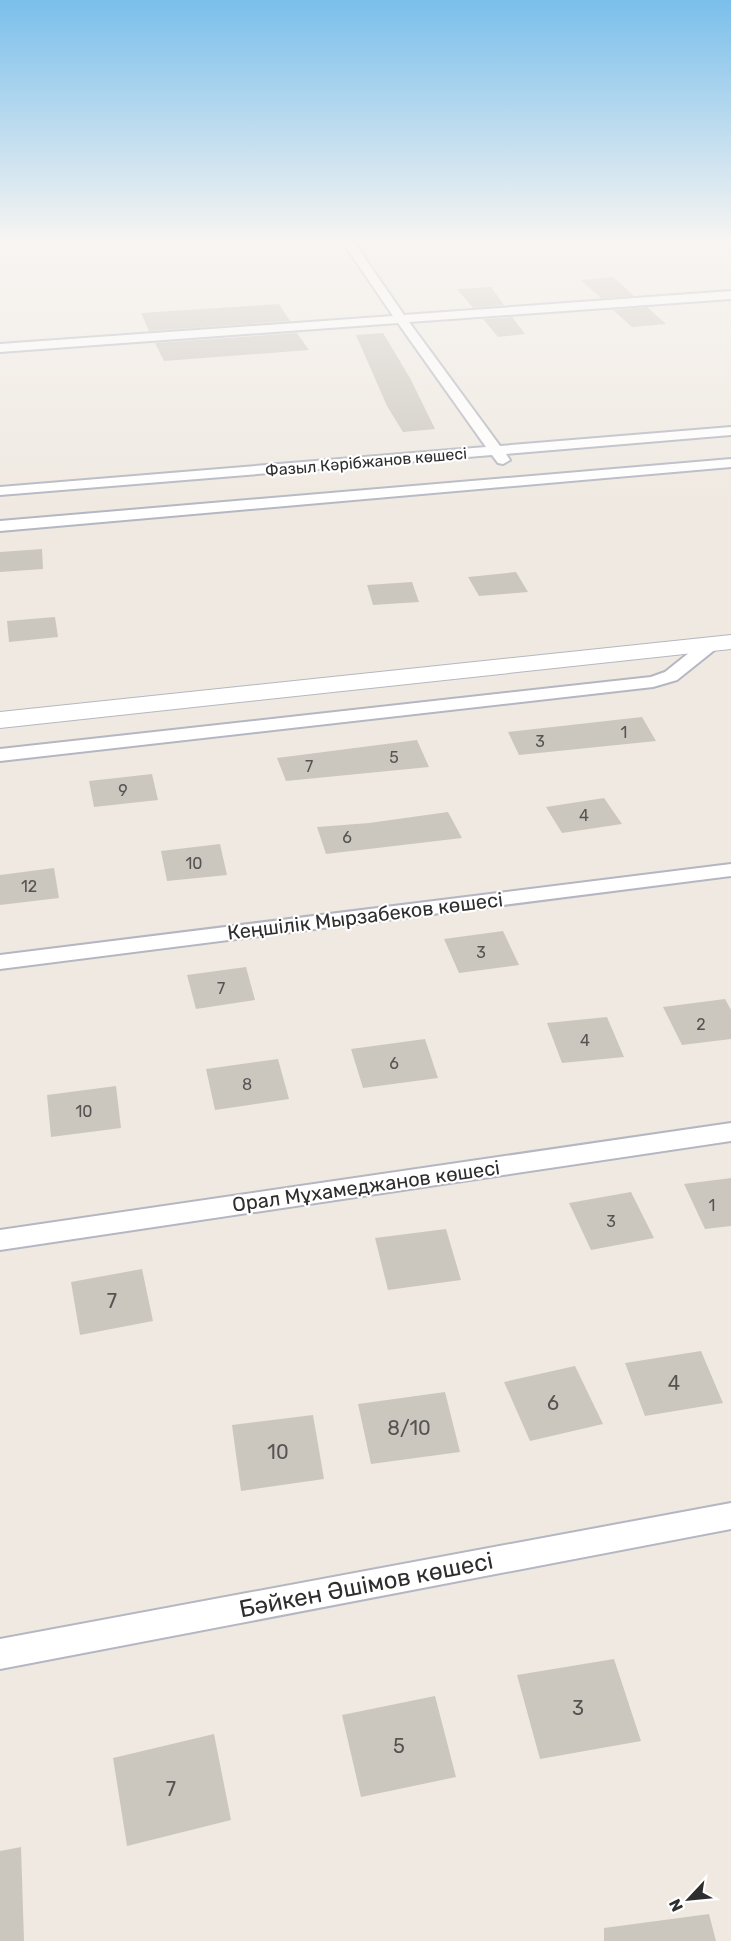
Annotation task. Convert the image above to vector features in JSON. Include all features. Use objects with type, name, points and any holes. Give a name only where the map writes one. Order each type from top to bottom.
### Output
[{"type":"street","points":[[0,348],[227,332]]},
{"type":"street","points":[[410,332],[518,481]]},
{"type":"street","name":"Фазыл Кәрібжанов көшесі","points":[[0,491],[731,431]]},
{"type":"street","points":[[0,526],[731,463]]},
{"type":"street","points":[[0,720],[721,643]]},
{"type":"street","points":[[0,755],[653,682],[670,676],[721,643]]},
{"type":"street","name":"Кеңшілік Мырзабеков көшесі","points":[[0,962],[731,870]]},
{"type":"street","name":"Орал Мұхамеджанов көшесі","points":[[0,1240],[731,1132]]},
{"type":"street","name":"Бәйкен Әшімов көшесі","points":[[0,1654],[731,1516]]},
{"type":"building","points":[[493,332],[523,332],[525,334],[498,337]]},
{"type":"building","points":[[297,333],[309,350],[164,361],[155,343]]},
{"type":"building","points":[[383,333],[410,378],[435,429],[403,432],[387,406],[356,335]]},
{"type":"building","points":[[42,549],[43,569],[0,572],[0,552]]},
{"type":"building","points":[[516,572],[528,592],[479,596],[468,577]]},
{"type":"building","points":[[412,582],[419,602],[373,605],[367,585]]},
{"type":"building","points":[[55,617],[58,637],[9,642],[7,621]]},
{"type":"building","points":[[642,717],[656,741],[519,755],[508,732]]},
{"type":"building","points":[[417,740],[429,767],[286,781],[277,758]]},
{"type":"building","points":[[152,774],[158,800],[94,807],[89,781]]},
{"type":"building","points":[[604,798],[622,824],[562,833],[546,807]]},
{"type":"building","points":[[448,812],[462,838],[326,854],[317,827],[369,823]]},
{"type":"building","points":[[220,844],[227,875],[167,881],[161,851]]},
{"type":"building","points":[[54,868],[59,898],[0,905],[0,875]]},
{"type":"building","points":[[503,931],[519,965],[459,973],[444,939]]},
{"type":"building","points":[[246,967],[255,1000],[196,1009],[187,975]]},
{"type":"building","points":[[725,999],[731,1010],[731,1039],[682,1045],[663,1007]]},
{"type":"building","points":[[607,1017],[624,1057],[562,1063],[547,1023]]},
{"type":"building","points":[[425,1039],[438,1078],[363,1088],[351,1049]]},
{"type":"building","points":[[278,1059],[289,1099],[215,1110],[206,1069]]},
{"type":"building","points":[[116,1086],[121,1128],[51,1137],[47,1095]]},
{"type":"building","points":[[731,1178],[731,1226],[705,1229],[684,1184]]},
{"type":"building","points":[[631,1192],[654,1238],[591,1250],[569,1203]]},
{"type":"building","points":[[446,1229],[461,1280],[388,1290],[375,1238]]},
{"type":"building","points":[[142,1269],[153,1321],[80,1335],[71,1282]]},
{"type":"building","points":[[701,1351],[723,1403],[645,1416],[625,1363]]},
{"type":"building","points":[[575,1366],[603,1424],[530,1441],[504,1382]]},
{"type":"building","points":[[445,1392],[460,1452],[371,1464],[358,1404]]},
{"type":"building","points":[[313,1415],[324,1479],[241,1491],[232,1425]]},
{"type":"building","points":[[614,1659],[641,1741],[540,1759],[517,1675]]},
{"type":"building","points":[[435,1696],[456,1777],[361,1797],[342,1715]]},
{"type":"building","points":[[214,1734],[231,1820],[127,1846],[113,1758]]},
{"type":"building","points":[[21,1847],[24,1941],[0,1941],[0,1851]]},
{"type":"building","points":[[709,1914],[716,1941],[604,1941],[604,1928]]}]
